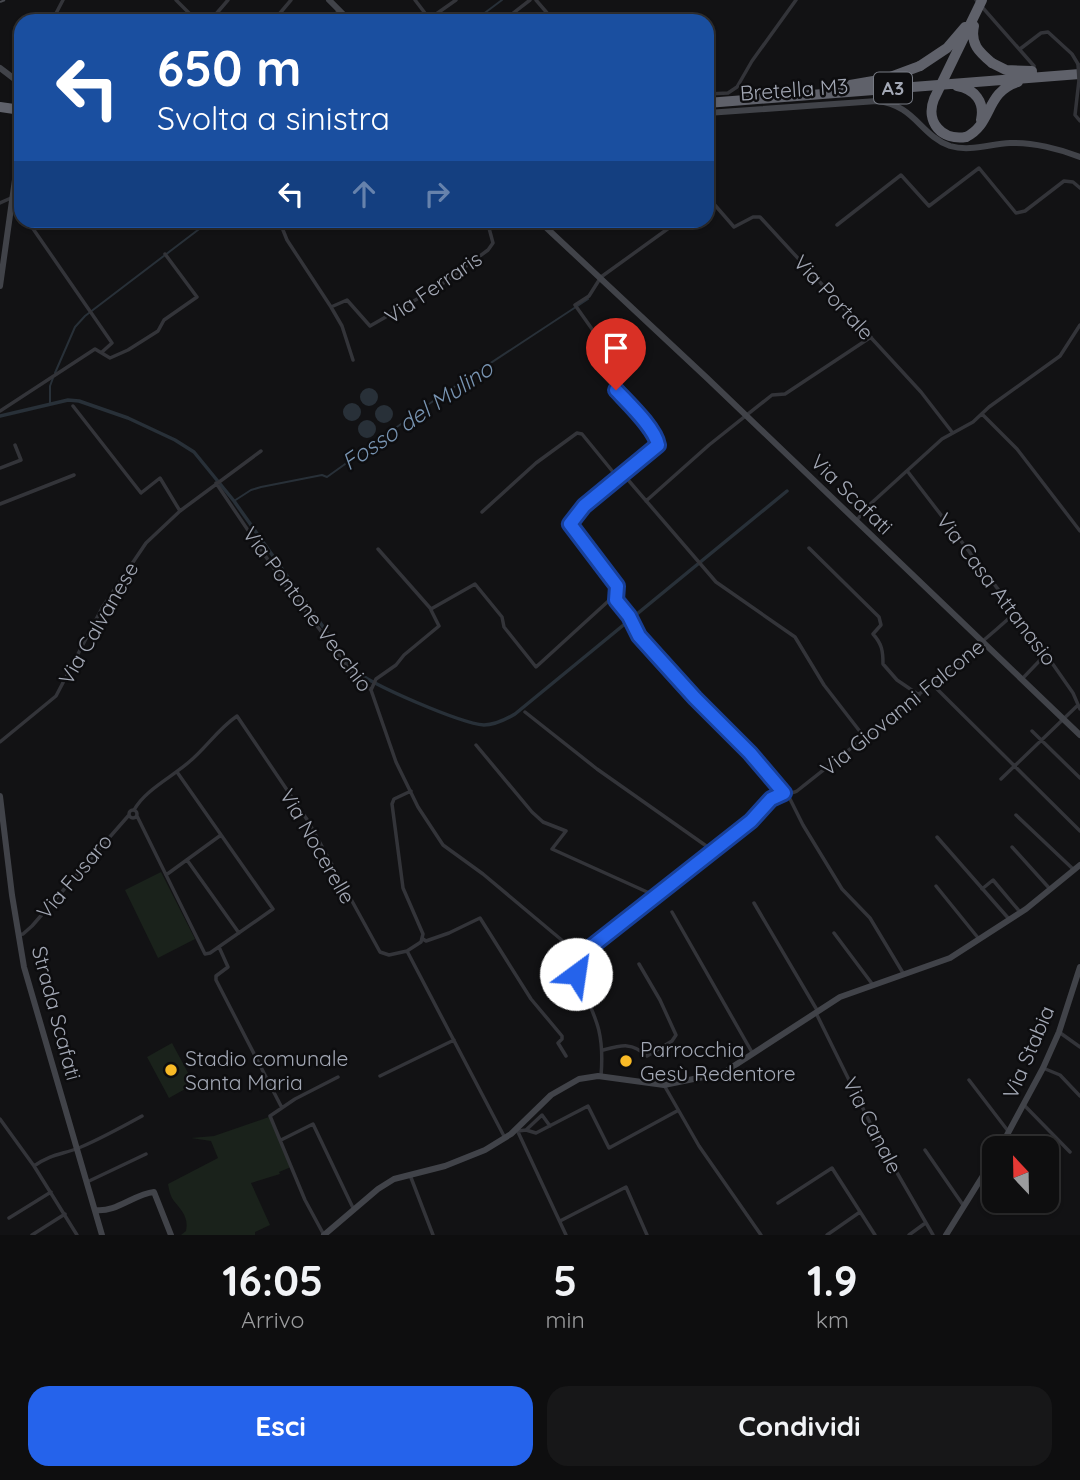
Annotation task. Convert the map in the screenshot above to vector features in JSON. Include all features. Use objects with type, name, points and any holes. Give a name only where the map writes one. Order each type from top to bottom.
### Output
[{"type":"highway","name":"A3","points":[[808,91],[873,82],[920,66],[952,43],[981,2]]},
{"type":"highway","name":"A3","points":[[981,2],[937,92],[931,110],[934,125],[941,132],[951,137],[966,136],[979,127],[995,97],[1006,87],[1021,81],[1076,72]]},
{"type":"highway","points":[[981,2],[973,39],[977,50],[992,63],[1012,71],[1076,72]]},
{"type":"highway","name":"A3","points":[[714,99],[908,87],[1076,72]]},
{"type":"highway","name":"A3","points":[[714,98],[1076,72]]},
{"type":"highway","name":"A3","points":[[908,87],[954,86],[970,90],[981,104],[979,127]]},
{"type":"street","points":[[176,0],[190,14]]},
{"type":"street","points":[[216,14],[228,0]]},
{"type":"street","points":[[279,14],[292,0]]},
{"type":"street","points":[[329,0],[343,14]]},
{"type":"street","points":[[438,14],[456,0]]},
{"type":"street","points":[[512,14],[530,0]]},
{"type":"street","points":[[536,0],[548,14]]},
{"type":"street","points":[[714,97],[737,87],[752,61],[796,0]]},
{"type":"street","points":[[981,2],[1034,66]]},
{"type":"street","points":[[337,14],[338,9]]},
{"type":"street","points":[[1020,49],[1041,33],[1048,32],[1072,54],[1076,72],[1075,115],[1080,121]]},
{"type":"street","name":"Bretella M3","points":[[714,113],[877,101],[903,108],[937,139],[955,147],[975,148],[1023,143],[1079,156]]},
{"type":"street","points":[[837,225],[901,175],[929,206],[979,168],[1016,213],[1025,211],[1064,181],[1073,182],[1080,188]]},
{"type":"street","points":[[0,286],[14,185]]},
{"type":"street","points":[[0,203],[12,198]]},
{"type":"street","name":"Via Portale","points":[[714,205],[734,227],[753,217],[760,217],[935,408],[952,432]]},
{"type":"street","points":[[32,228],[112,343],[102,352]]},
{"type":"street","points":[[282,228],[287,240],[342,326],[353,360]]},
{"type":"street","name":"Via Ferraris","points":[[331,307],[347,300],[368,325],[372,326],[438,287],[488,250],[493,243],[489,228]]},
{"type":"street","name":"Via Scafati","points":[[547,228],[1080,735]]},
{"type":"street","points":[[669,228],[601,278],[589,296],[576,307],[604,346],[605,352],[598,364],[599,370],[650,429],[658,443],[656,449],[584,506],[570,524],[617,586],[616,600],[629,616],[639,636],[786,793],[842,889],[870,918],[904,974]]},
{"type":"street","points":[[0,411],[95,349],[110,358],[128,350],[160,329],[164,320],[197,297],[166,255]]},
{"type":"street","points":[[856,522],[867,507],[942,439],[965,427],[1062,354],[1080,325]]},
{"type":"street","points":[[646,501],[774,393],[785,394],[870,337]]},
{"type":"street","points":[[72,406],[141,494],[160,478],[180,511]]},
{"type":"street","points":[[982,414],[1017,449],[1080,531]]},
{"type":"street","points":[[482,512],[537,463],[577,433],[582,434],[618,478]]},
{"type":"street","points":[[0,468],[22,460],[15,445]]},
{"type":"street","name":"Via Calvanese","points":[[0,742],[56,696],[86,637],[122,576],[146,543],[180,511],[261,451]]},
{"type":"street","name":"Via Casa Attanasio","points":[[908,472],[1016,612],[1079,704]]},
{"type":"street","points":[[623,474],[722,587],[795,637],[824,685],[865,738]]},
{"type":"street","points":[[0,504],[74,475]]},
{"type":"street","name":"Via Pontone Vecchio","points":[[218,482],[284,582],[333,648],[354,676],[372,689],[396,762],[443,845],[483,874],[570,947],[577,958]]},
{"type":"street","points":[[809,548],[879,617],[881,625],[873,634],[880,641],[883,664],[897,680],[919,695]]},
{"type":"street","points":[[372,689],[376,679],[396,665],[404,654],[439,626],[430,609],[379,549]]},
{"type":"street","points":[[430,609],[475,584],[502,617],[503,627],[536,667],[617,593]]},
{"type":"street","name":"Via Giovanni Falcone","points":[[577,958],[759,814],[771,799],[797,791],[933,685],[1016,612]]},
{"type":"street","points":[[1021,680],[1046,653]]},
{"type":"street","points":[[933,685],[1080,831]]},
{"type":"street","points":[[1001,779],[1079,704]]},
{"type":"street","points":[[526,712],[597,769],[712,850]]},
{"type":"street","name":"Via Fusaro","points":[[18,935],[32,926],[137,804],[196,756],[216,733],[235,717],[239,718]]},
{"type":"street","name":"Via Nocerelle","points":[[239,718],[306,818],[380,952],[389,955],[407,951]]},
{"type":"street","points":[[1032,732],[1080,778]]},
{"type":"street","points":[[476,745],[532,812],[543,822],[566,831],[552,849],[656,896]]},
{"type":"street","points":[[134,810],[205,953],[209,954],[273,909],[177,771]]},
{"type":"street","points":[[411,791],[394,799],[392,804],[403,888],[423,939]]},
{"type":"street","name":"Strada Scafati","points":[[0,796],[24,967],[103,1235]]},
{"type":"street","name":"Via Fusaro","points":[[129,814],[133,818],[136,816]]},
{"type":"street","points":[[338,1077],[270,1116],[305,1200],[327,1234],[378,1189],[394,1179],[470,1157],[517,1130],[559,1090],[584,1077],[601,1076],[664,1085],[716,1076],[840,997],[950,957],[1020,912],[1077,868],[1016,815]]},
{"type":"street","points":[[166,875],[221,835]]},
{"type":"street","points":[[937,837],[1009,919]]},
{"type":"street","points":[[1012,847],[1050,890]]},
{"type":"street","points":[[187,860],[239,933]]},
{"type":"street","points":[[982,889],[993,880],[1020,912]]},
{"type":"street","points":[[936,886],[979,939]]},
{"type":"street","name":"Via Canale","points":[[754,902],[817,1012],[881,1145],[924,1224],[933,1235]]},
{"type":"street","points":[[672,912],[753,1054]]},
{"type":"street","points":[[505,1138],[407,951],[423,939],[449,933],[480,918],[531,999],[562,1036],[558,1044],[566,1056]]},
{"type":"street","points":[[834,933],[873,985]]},
{"type":"street","points":[[219,947],[228,967],[216,976],[216,980],[282,1108]]},
{"type":"street","points":[[577,958],[574,966],[576,974],[598,1021],[603,1050],[601,1076]]},
{"type":"street","points":[[603,1050],[623,1046],[639,1048],[649,1056],[676,1035],[639,964]]},
{"type":"street","name":"Via Stabia","points":[[1007,1136],[1025,1105],[1059,1032],[1080,967]]},
{"type":"street","points":[[1059,1032],[1080,1047]]},
{"type":"street","points":[[380,1076],[454,1040]]},
{"type":"street","points":[[1043,1068],[1060,1075],[1080,1096]]},
{"type":"street","points":[[969,1080],[1009,1133]]},
{"type":"street","points":[[664,1085],[699,1146],[761,1235]]},
{"type":"street","points":[[517,1130],[536,1133],[588,1105],[609,1148],[677,1111]]},
{"type":"street","points":[[1025,1105],[1070,1152]]},
{"type":"street","points":[[526,1130],[542,1115],[550,1126]]},
{"type":"street","points":[[34,1166],[51,1155],[77,1149],[119,1130],[142,1116]]},
{"type":"street","points":[[0,1119],[34,1166],[77,1235]]},
{"type":"street","points":[[281,1141],[313,1124],[354,1210]]},
{"type":"street","points":[[517,1130],[566,1235]]},
{"type":"street","points":[[925,1150],[963,1205]]},
{"type":"street","points":[[87,1182],[146,1154]]},
{"type":"street","points":[[778,1203],[832,1168],[874,1235]]},
{"type":"street","points":[[409,1173],[433,1235]]},
{"type":"street","points":[[946,1235],[982,1176]]},
{"type":"street","points":[[560,1221],[626,1187],[647,1235]]},
{"type":"street","points":[[9,1218],[51,1192]]},
{"type":"street","points":[[95,1210],[108,1209],[154,1192],[170,1235]]},
{"type":"street","points":[[827,1235],[860,1212]]},
{"type":"street","points":[[32,1235],[65,1214]]},
{"type":"street","points":[[908,1235],[924,1224]]},
{"type":"shaded area","points":[[369,388],[375,391],[378,397],[375,403],[369,406],[363,403],[360,397],[363,391]]},
{"type":"shaded area","points":[[352,403],[358,406],[361,412],[358,418],[352,421],[346,418],[343,412],[346,406]]},
{"type":"shaded area","points":[[384,405],[390,408],[393,414],[390,420],[384,423],[378,420],[375,414],[378,408]]},
{"type":"shaded area","points":[[367,420],[373,423],[376,429],[373,435],[367,438],[361,435],[358,429],[361,423]]},
{"type":"shaded area","points":[[161,872],[195,939],[158,958],[125,890]]},
{"type":"shaded area","name":"Stadio comunale Santa Maria","points":[[172,1043],[194,1084],[169,1098],[147,1057]]},
{"type":"shaded area","points":[[269,1117],[291,1167],[279,1172],[280,1174],[251,1183],[270,1225],[255,1232],[255,1235],[181,1235],[186,1231],[184,1214],[172,1197],[168,1184],[218,1158],[211,1141],[191,1138],[214,1136]]},
{"type":"waterway","points":[[483,14],[502,0]]},
{"type":"waterway","points":[[55,373],[75,327],[85,316],[200,228]]},
{"type":"waterway","name":"Fosso del Mulino","points":[[234,501],[261,487],[322,475],[327,477],[436,399],[588,299]]},
{"type":"waterway","points":[[50,404],[53,378]]},
{"type":"waterway","points":[[0,416],[68,400],[79,401],[128,418],[194,452],[234,501],[353,669],[416,702],[456,718],[484,725],[500,722],[515,714],[787,491]]},
{"type":"railway","points":[[0,2],[5,0]]},
{"type":"place","name":"Parrocchia Gesù Redentore","points":[[626,1061]]},
{"type":"place","name":"Stadio comunale Santa Maria","points":[[171,1070]]},
{"type":"route","points":[[576,974],[574,966],[577,958],[751,821],[775,795],[784,793],[750,753],[639,636],[629,616],[616,600],[617,586],[570,524],[584,506],[658,445],[650,429],[616,390]]}]
